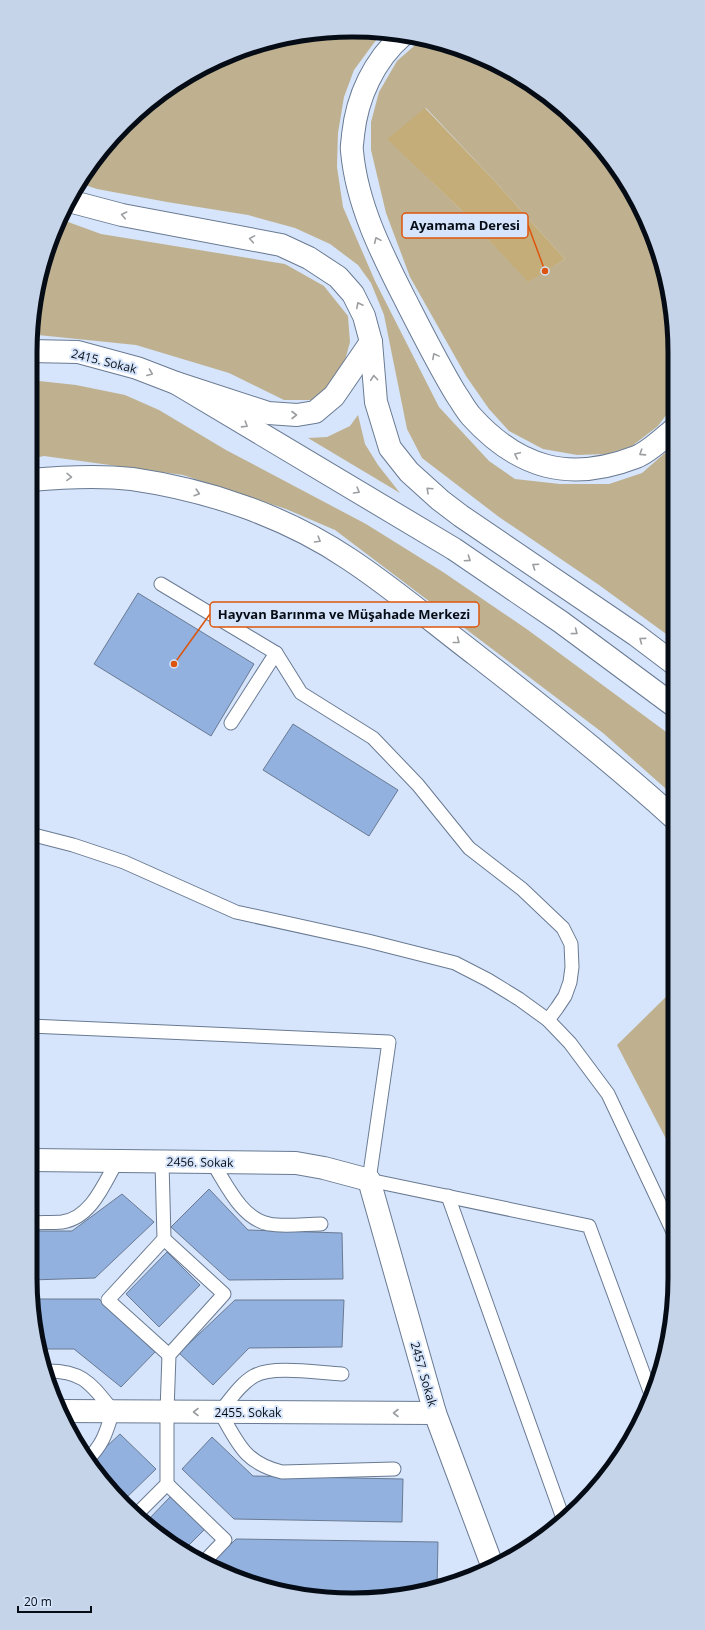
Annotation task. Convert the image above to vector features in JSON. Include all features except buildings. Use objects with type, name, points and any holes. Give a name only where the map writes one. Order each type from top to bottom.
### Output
[{"type":"main road","points":[[398,41],[377,64],[362,92],[355,121],[352,150],[359,189],[368,219],[388,266],[448,381],[470,415],[492,437],[512,452],[543,466],[572,470],[601,467],[637,457],[668,434]]},
{"type":"main road","points":[[75,203],[130,216],[281,244],[309,258],[338,277],[353,294],[364,316],[371,342],[376,402],[390,448],[409,472],[440,500],[461,516],[636,635],[668,659]]},
{"type":"main road","points":[[176,383],[268,413],[297,415],[315,412],[334,396],[371,342]]},
{"type":"main road","name":"2415. Sokak","points":[[37,351],[78,352],[137,368],[176,383]]},
{"type":"main road","points":[[176,383],[454,549],[561,622],[668,701]]},
{"type":"main road","points":[[37,479],[64,477],[130,479],[185,489],[239,505],[311,536],[349,559],[440,627],[570,728],[668,813]]},
{"type":"main road","name":"2456. Sokak","points":[[37,1160],[296,1163],[324,1168],[369,1180]]},
{"type":"main road","name":"2457. Sokak","points":[[369,1180],[435,1413],[490,1561]]},
{"type":"main road","name":"2455. Sokak","points":[[67,1411],[435,1413]]},
{"type":"lane","points":[[161,584],[276,653],[301,693],[373,738],[418,785],[469,848],[522,889],[563,928],[571,944],[572,967],[570,982],[565,996],[548,1020]]},
{"type":"lane","points":[[231,724],[276,653]]},
{"type":"lane","points":[[37,836],[73,845],[124,862],[236,912],[368,941],[456,963],[495,984],[548,1020],[570,1043],[608,1094],[668,1221]]},
{"type":"lane","points":[[37,1026],[389,1042],[369,1180],[589,1226],[648,1387]]},
{"type":"lane","points":[[37,1222],[62,1222],[78,1215],[97,1197],[117,1161]]},
{"type":"lane","points":[[162,1162],[164,1239],[108,1300],[169,1355]]},
{"type":"lane","points":[[212,1162],[245,1211],[256,1219],[270,1225],[321,1224]]},
{"type":"lane","points":[[448,1196],[562,1514]]},
{"type":"lane","points":[[164,1239],[224,1294],[169,1355],[166,1411],[167,1484],[225,1540],[208,1558]]},
{"type":"lane","points":[[342,1374],[277,1370],[260,1373],[246,1382],[220,1412],[242,1449],[258,1464],[269,1469],[282,1472],[394,1468]]},
{"type":"lane","points":[[52,1371],[68,1372],[78,1376],[94,1388],[113,1411],[104,1440],[92,1455]]},
{"type":"lane","points":[[140,1511],[167,1484]]},
{"type":"shaded area","points":[[332,38],[377,38],[354,70],[344,97],[338,133],[337,167],[343,207],[375,281],[439,407],[489,461],[515,479],[560,484],[609,484],[642,473],[668,450],[668,635],[599,585],[499,517],[422,458],[407,429],[384,315],[371,283],[358,265],[330,244],[295,228],[248,215],[97,189],[85,185],[115,144],[144,115],[160,102],[195,79],[232,61],[291,43]]},
{"type":"shaded area","points":[[417,44],[473,61],[510,79],[545,102],[561,115],[590,144],[615,177],[635,213],[651,251],[662,291],[668,352],[668,412],[658,426],[632,446],[607,454],[577,455],[543,449],[509,431],[489,409],[466,376],[410,277],[386,213],[371,150],[371,122],[379,92],[397,61]],"holes":[[[426,108],[565,259],[528,281],[460,209],[388,139]]]},
{"type":"shaded area","points":[[425,108],[490,176],[565,259],[528,282],[460,209],[387,139]]},
{"type":"shaded area","points":[[66,221],[101,234],[285,264],[324,286],[348,316],[350,342],[341,375],[314,400],[284,400],[229,373],[136,345],[38,335],[43,291],[54,251]]},
{"type":"shaded area","points":[[37,381],[76,385],[125,395],[159,410],[226,450],[366,524],[443,572],[528,630],[668,733],[668,791],[603,733],[335,530],[286,509],[183,475],[44,456],[37,458]]},
{"type":"shaded area","points":[[358,415],[365,444],[378,465],[400,493],[308,438],[327,437],[350,426]]},
{"type":"shaded area","points":[[668,995],[668,1143],[617,1045]]},
{"type":"place","name":"Ayamama Deresi","points":[[545,271]]},
{"type":"place","name":"Hayvan Barınma ve Müşahade Merkezi","points":[[174,664]]}]
